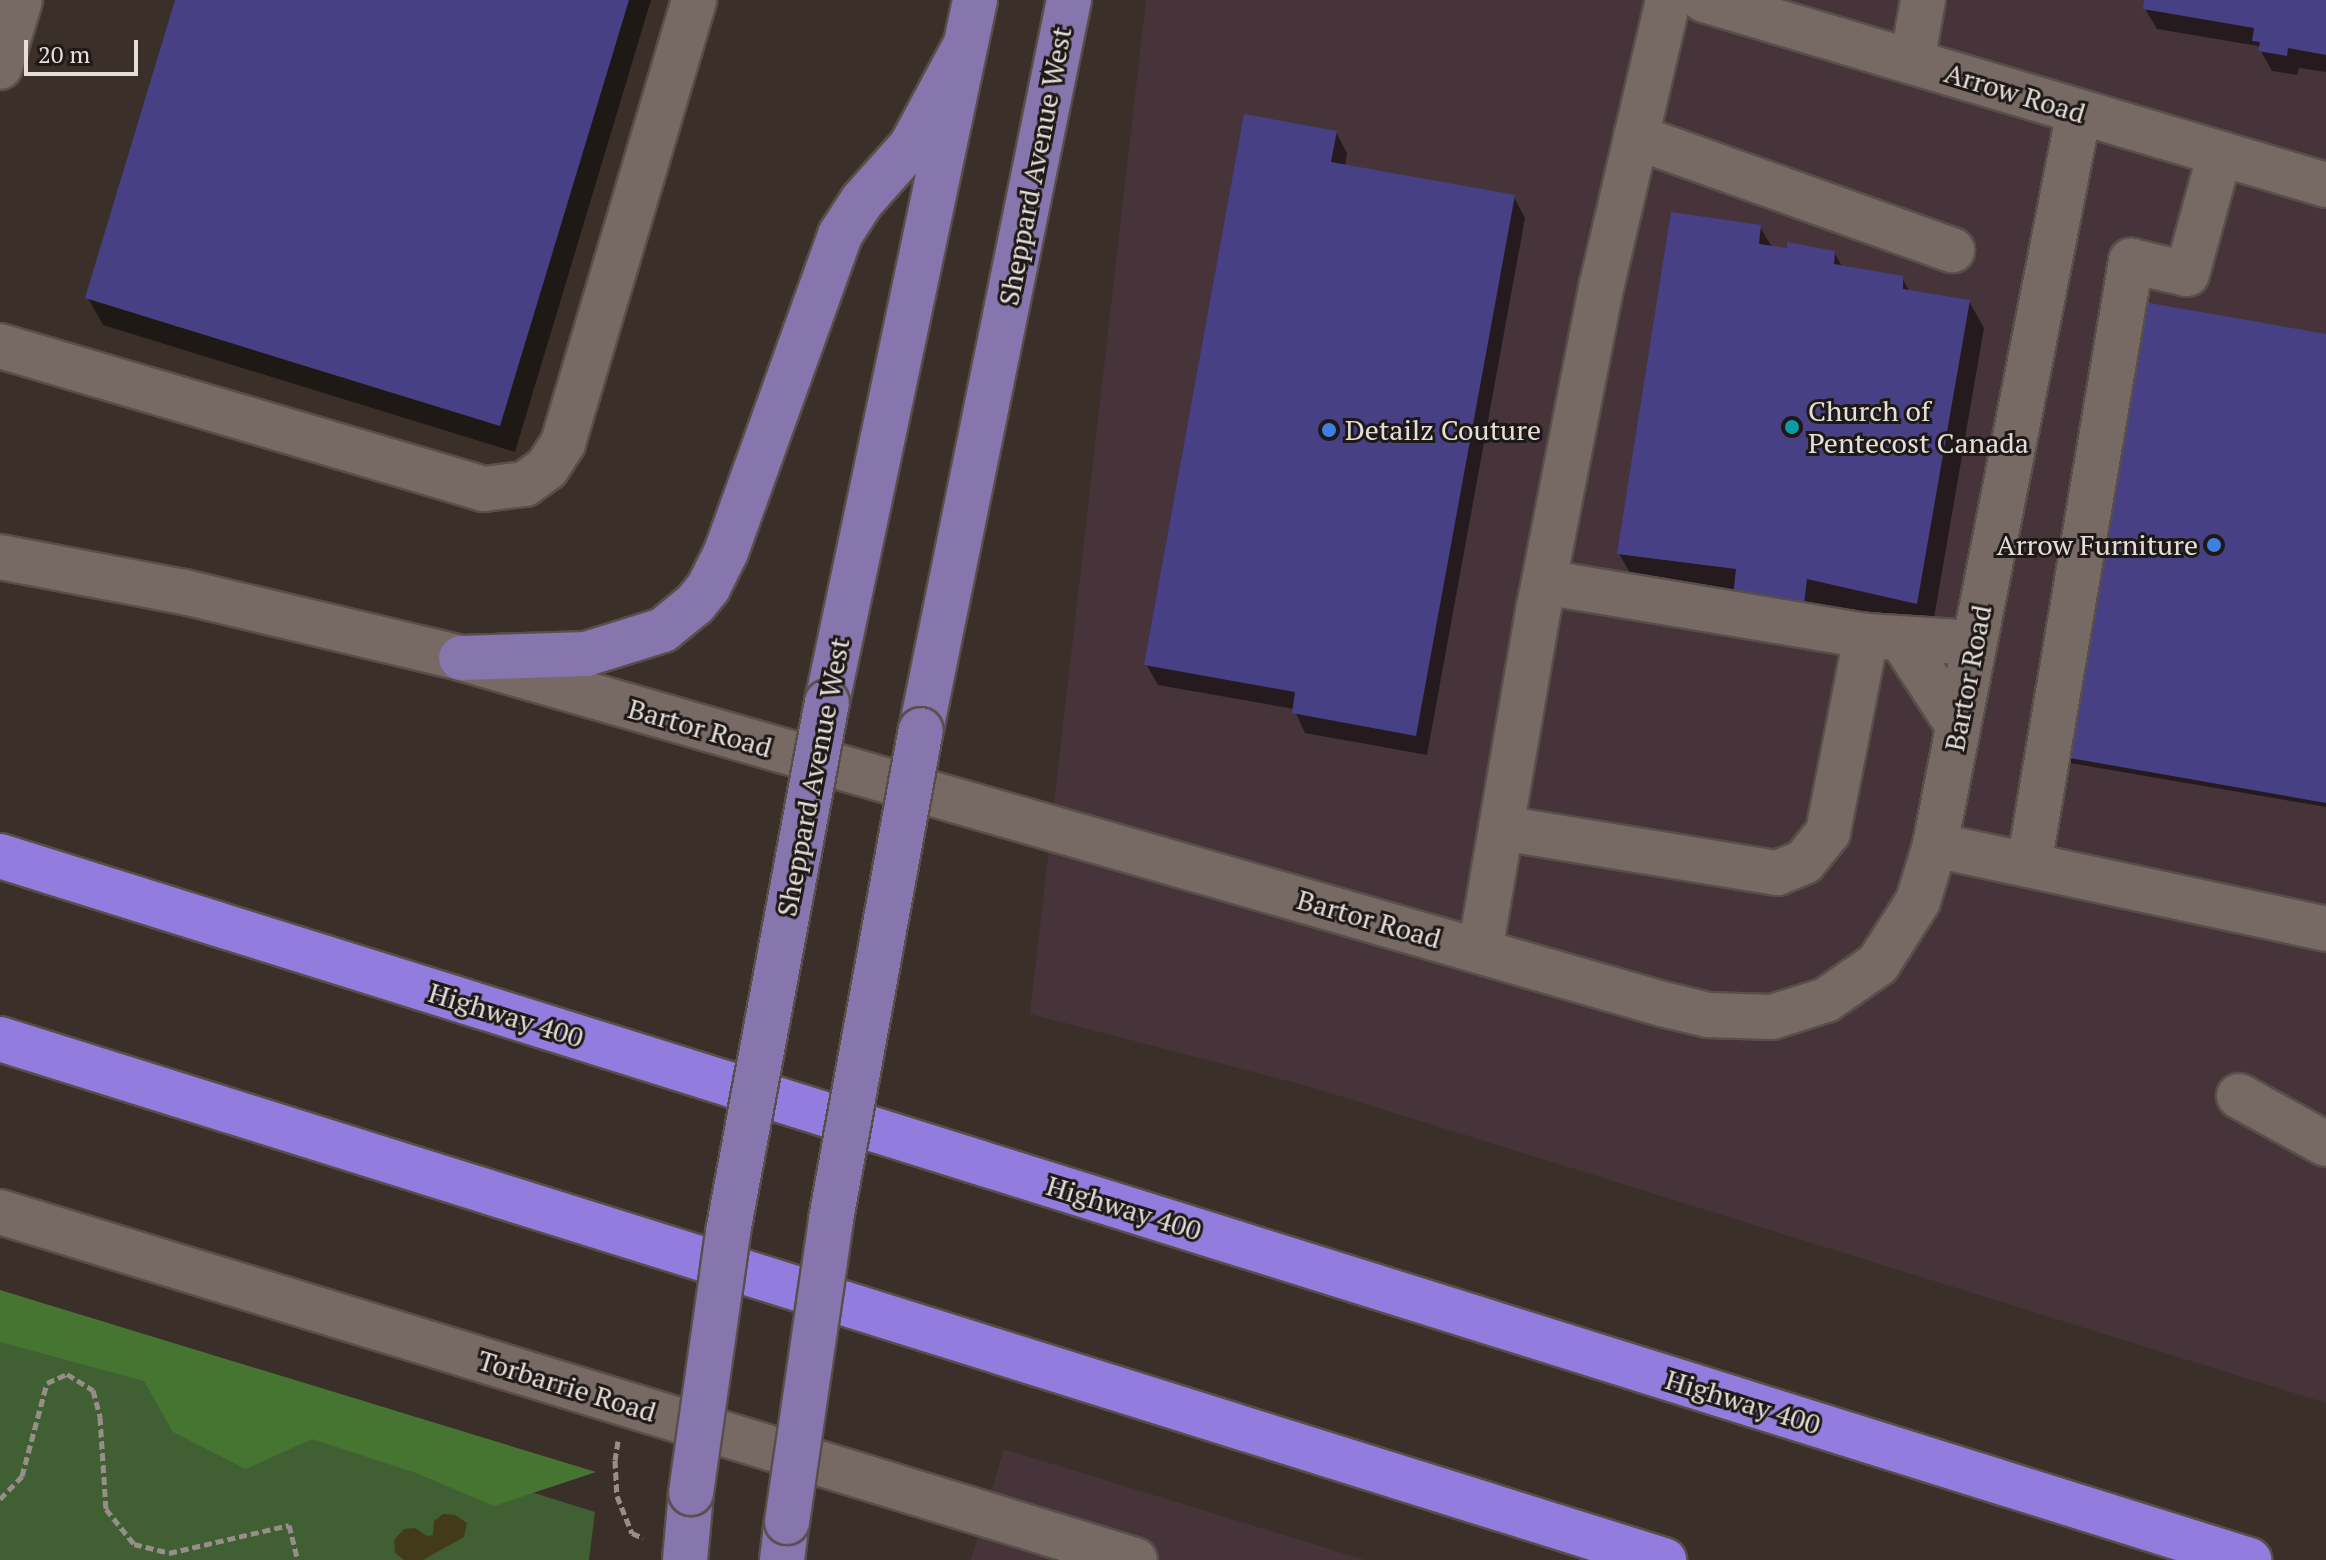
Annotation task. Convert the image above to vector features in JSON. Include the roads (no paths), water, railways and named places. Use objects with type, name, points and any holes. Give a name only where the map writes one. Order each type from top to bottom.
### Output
[{"type":"highway","name":"Highway 400","points":[[0,856],[2249,1560]]},
{"type":"highway","points":[[0,1039],[1664,1560]]},
{"type":"main road","name":"Sheppard Avenue West","points":[[685,1560],[691,1493],[728,1232],[827,702],[975,0]]},
{"type":"main road","name":"Sheppard Avenue West","points":[[785,1541],[831,1219],[921,730],[1069,0]]},
{"type":"main road","points":[[461,658],[586,654],[663,630],[702,596],[726,552],[840,235],[862,201],[911,146],[964,47]]},
{"type":"street","points":[[0,346],[484,489],[525,484],[547,468],[563,443],[694,0]]},
{"type":"street","points":[[1480,951],[1545,582],[1602,284],[1668,0]]},
{"type":"street","name":"Arrow Road","points":[[1704,0],[2326,185]]},
{"type":"street","points":[[1912,62],[1923,0]]},
{"type":"street","points":[[0,67],[11,13]]},
{"type":"street","name":"Bartor Road","points":[[0,557],[184,592],[461,658],[1708,1015],[1772,1017],[1826,1000],[1878,964],[1918,901],[1935,845],[2079,112]]},
{"type":"street","points":[[1636,137],[1952,250]]},
{"type":"street","points":[[2029,865],[2131,261],[2187,274],[2220,153]]},
{"type":"street","points":[[1545,582],[1884,638],[1975,643]]},
{"type":"street","points":[[1884,638],[1958,726]]},
{"type":"street","points":[[1502,828],[1777,873],[1804,862],[1828,832],[1884,638]]},
{"type":"street","points":[[1935,845],[2326,929]]},
{"type":"street","points":[[2239,1096],[2326,1144]]},
{"type":"street","name":"Torbarrie Road","points":[[0,1212],[1135,1560]]},
{"type":"place","name":"Church of Pentecost Canada","points":[[1792,427]]},
{"type":"place","name":"Detailz Couture","points":[[1329,430]]},
{"type":"place","name":"Arrow Furniture","points":[[2214,545]]}]
